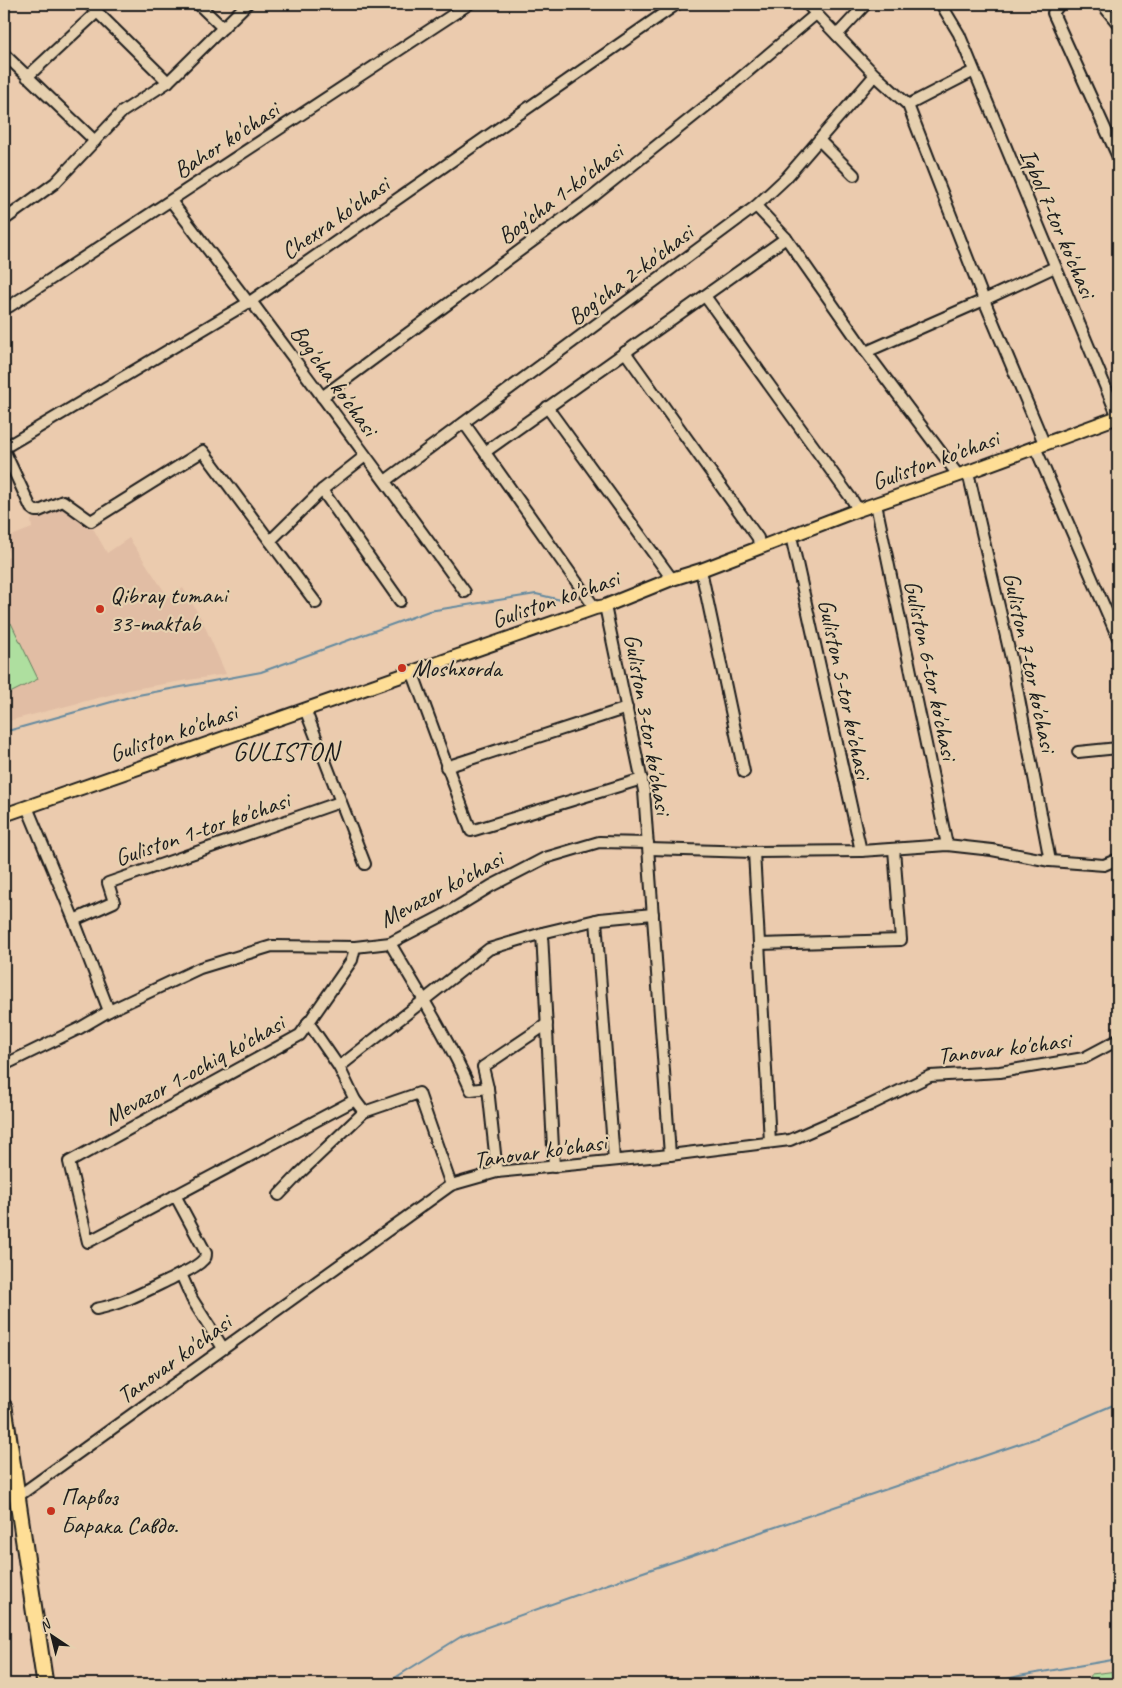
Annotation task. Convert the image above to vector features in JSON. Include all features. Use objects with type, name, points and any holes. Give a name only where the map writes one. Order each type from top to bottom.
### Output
[{"type":"highway","points":[[4,1407],[45,1684]]},
{"type":"main road","name":"Guliston ko'chasi","points":[[4,815],[600,607],[858,510],[1118,417]]},
{"type":"street","points":[[198,4],[222,28]]},
{"type":"street","points":[[4,220],[55,183],[122,112],[168,82],[247,4]]},
{"type":"street","name":"Bahor ko'chasi","points":[[4,309],[469,4]]},
{"type":"street","name":"Chexra ko'chasi","points":[[4,449],[250,301],[677,4]]},
{"type":"street","points":[[807,4],[875,75],[908,105],[1040,445],[1118,638]]},
{"type":"street","points":[[837,35],[866,4]]},
{"type":"street","name":"Iqbol 7-tor ko'chasi","points":[[941,4],[959,34],[1118,417]]},
{"type":"street","points":[[1060,4],[1053,13],[1118,157]]},
{"type":"street","points":[[1102,4],[1118,24]]},
{"type":"street","points":[[27,77],[92,6],[168,82]]},
{"type":"street","name":"Bog'cha 1-ko'chasi","points":[[322,397],[595,195],[720,95],[816,14]]},
{"type":"street","points":[[4,54],[95,141]]},
{"type":"street","points":[[908,105],[974,72]]},
{"type":"street","name":"Bog'cha 2-ko'chasi","points":[[385,481],[756,206],[786,178],[875,75]]},
{"type":"street","points":[[819,140],[854,175]]},
{"type":"street","name":"Bog'cha ko'chasi","points":[[171,201],[250,301],[385,481],[465,592]]},
{"type":"street","points":[[756,206],[786,238],[866,352],[963,474]]},
{"type":"street","points":[[485,452],[786,238]]},
{"type":"street","points":[[866,352],[984,300],[1055,266]]},
{"type":"street","points":[[705,296],[858,510]]},
{"type":"street","points":[[625,352],[758,538],[759,548]]},
{"type":"street","points":[[547,407],[672,579]]},
{"type":"street","points":[[464,423],[600,607]]},
{"type":"street","points":[[4,449],[31,508],[39,511],[64,500],[90,522],[203,452],[316,603]]},
{"type":"street","points":[[270,541],[322,490],[365,456]]},
{"type":"street","name":"Guliston 7-tor ko'chasi","points":[[963,474],[1013,667],[1050,861]]},
{"type":"street","points":[[322,490],[400,601]]},
{"type":"street","name":"Guliston 6-tor ko'chasi","points":[[876,504],[947,845]]},
{"type":"street","name":"Guliston 5-tor ko'chasi","points":[[791,536],[861,851]]},
{"type":"street","points":[[701,570],[744,772]]},
{"type":"street","name":"Guliston 3-tor ko'chasi","points":[[600,607],[627,708],[642,779],[649,846],[670,1154]]},
{"type":"street","points":[[412,672],[471,832],[642,779]]},
{"type":"street","points":[[446,767],[627,708]]},
{"type":"street","points":[[305,709],[365,864]]},
{"type":"street","points":[[1078,752],[1118,748]]},
{"type":"street","name":"Guliston 1-tor ko'chasi","points":[[74,920],[114,902],[108,883],[340,802]]},
{"type":"street","points":[[27,807],[109,1011]]},
{"type":"street","name":"Mevazor ko'chasi","points":[[4,1065],[80,1028],[109,1011],[200,968],[272,946],[355,946],[390,943],[545,858],[599,842],[754,852],[861,851],[947,845],[992,850],[1050,861],[1104,866],[1118,859]]},
{"type":"street","points":[[759,944],[901,940],[894,849]]},
{"type":"street","points":[[754,852],[770,1142]]},
{"type":"street","points":[[338,1068],[489,950],[542,933],[596,920],[653,914]]},
{"type":"street","points":[[596,920],[614,1160]]},
{"type":"street","points":[[542,933],[554,1167]]},
{"type":"street","points":[[390,943],[457,1058],[471,1090],[488,1088]]},
{"type":"street","name":"Mevazor 1-ochiq ko'chasi","points":[[175,1196],[88,1242],[69,1162],[300,1035],[352,960],[355,946]]},
{"type":"street","points":[[308,1022],[364,1112]]},
{"type":"street","points":[[497,1172],[488,1088],[483,1067],[547,1024]]},
{"type":"street","name":"Tanovar ko'chasi","points":[[17,1496],[451,1185],[497,1172],[790,1140],[930,1076],[1000,1072],[1084,1058],[1118,1040]]},
{"type":"street","points":[[279,1195],[364,1112],[419,1093],[451,1185]]},
{"type":"street","points":[[96,1309],[136,1296],[203,1261],[206,1253],[175,1196],[355,1100]]},
{"type":"street","points":[[181,1274],[192,1299],[223,1348]]},
{"type":"shaded area","name":"Qibray tumani 33-maktab","points":[[62,506],[94,530],[107,553],[129,538],[168,597],[183,588],[202,620],[226,674],[133,689],[4,722],[4,560],[10,556],[4,539],[32,528],[31,520]]},
{"type":"green space","points":[[11,623],[38,679],[8,694],[4,684],[4,627]]},
{"type":"green space","points":[[1118,1671],[1118,1684],[1090,1684],[1091,1674]]},
{"type":"waterway","points":[[4,732],[133,696],[261,672],[429,611],[536,594],[565,601]]},
{"type":"waterway","points":[[385,1684],[462,1636],[602,1586],[1034,1439],[1118,1403]]},
{"type":"waterway","points":[[988,1684],[1019,1676],[1118,1659]]},
{"type":"place","name":"Qibray tumani 33-maktab","points":[[100,609]]},
{"type":"place","name":"Moshxorda","points":[[402,668]]},
{"type":"place","name":"Парвоз Барака Савдо.","points":[[51,1511]]},
{"type":"district","name":"GULISTON","points":[[286,751]]}]
